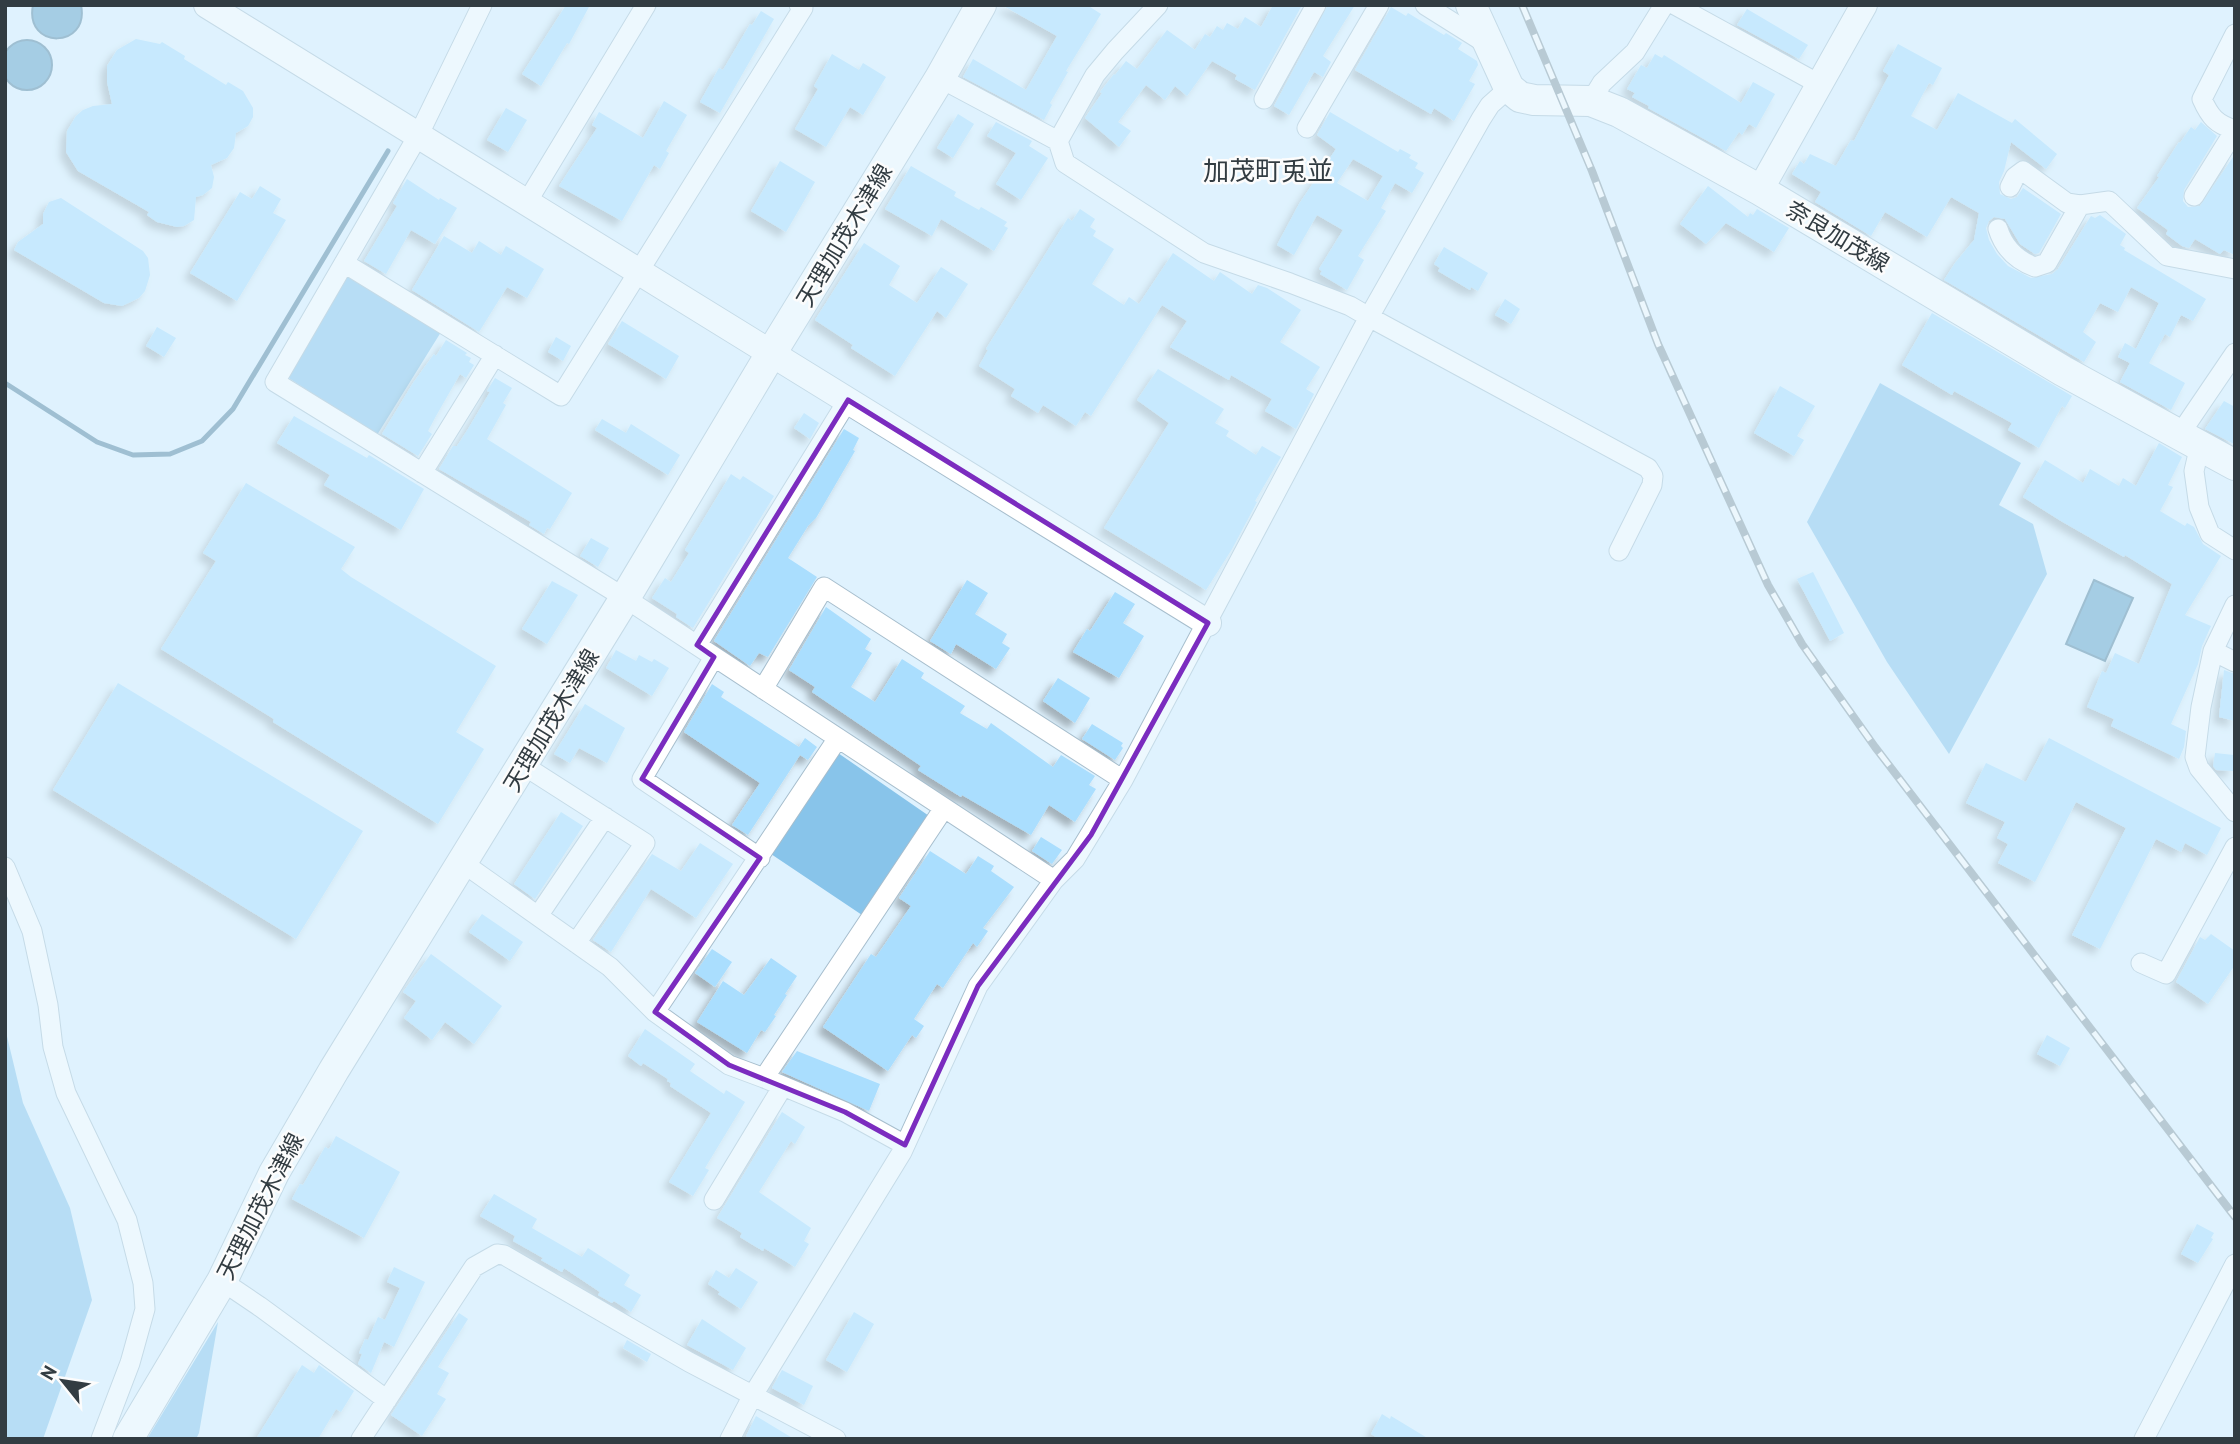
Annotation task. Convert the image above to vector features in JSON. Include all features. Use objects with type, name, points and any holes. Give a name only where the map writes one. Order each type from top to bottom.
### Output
[{"type":"main road","name":"天理加茂木津線","points":[[128,1439],[222,1281],[281,1161],[334,1070],[625,598],[940,78],[981,5]]},
{"type":"main road","points":[[1471,5],[1509,88]]},
{"type":"main road","name":"奈良加茂線","points":[[1509,88],[1520,97],[1534,100],[1591,101],[1619,113],[1760,190],[2063,371],[2235,465]]},
{"type":"street","points":[[207,5],[1208,623]]},
{"type":"street","points":[[482,5],[419,134],[275,382],[625,598],[1054,880]]},
{"type":"street","points":[[527,202],[646,5]]},
{"type":"street","points":[[344,262],[561,396],[803,8],[799,5]]},
{"type":"street","points":[[1058,141],[1095,75],[1158,5]]},
{"type":"street","points":[[1264,99],[1316,5]]},
{"type":"street","points":[[1307,128],[1379,5]]},
{"type":"street","points":[[1425,5],[1487,44]]},
{"type":"street","points":[[1591,101],[1602,83],[1635,52],[1664,5]]},
{"type":"street","points":[[1675,5],[1819,84]]},
{"type":"street","points":[[1760,190],[1864,5]]},
{"type":"street","points":[[2194,196],[2235,130],[2222,126],[2211,118],[2202,99],[2235,34]]},
{"type":"street","points":[[940,78],[1058,141],[1065,163],[1192,247],[1350,306],[1648,468],[1653,476],[1652,485],[1619,551]]},
{"type":"street","points":[[730,1439],[905,1145],[978,986],[1054,880],[1075,859],[1123,780],[1369,317],[1481,119],[1490,105],[1509,88]]},
{"type":"street","points":[[2010,187],[2015,177],[2023,171],[2067,202],[2080,205],[2109,201],[2167,256],[2235,269]]},
{"type":"street","points":[[1998,229],[2003,245],[2023,262],[2035,267],[2047,263],[2080,205]]},
{"type":"street","points":[[2235,353],[2190,440],[2199,507],[2210,534],[2235,550]]},
{"type":"street","points":[[422,473],[495,355]]},
{"type":"street","points":[[697,645],[848,400]]},
{"type":"street","points":[[763,689],[824,587],[1123,780]]},
{"type":"street","points":[[2235,605],[2213,651],[2201,707],[2195,757],[2199,768],[2229,796],[2235,812]]},
{"type":"street","points":[[2213,651],[2235,662]]},
{"type":"street","points":[[714,657],[642,779],[760,858]]},
{"type":"street","points":[[655,1012],[838,738]]},
{"type":"street","points":[[523,765],[645,843],[576,943]]},
{"type":"street","points":[[764,1078],[944,808]]},
{"type":"street","points":[[538,916],[605,817]]},
{"type":"street","points":[[2141,963],[2166,974],[2235,847]]},
{"type":"street","points":[[463,863],[610,967],[655,1012],[729,1065],[845,1112],[905,1145]]},
{"type":"street","points":[[5,867],[32,931],[48,1005],[53,1047],[66,1093],[127,1220],[143,1283],[145,1309],[134,1350],[102,1439]]},
{"type":"street","points":[[714,1199],[783,1086]]},
{"type":"street","points":[[361,1439],[474,1267],[497,1254],[504,1255],[689,1362],[836,1439]]},
{"type":"street","points":[[2144,1439],[2235,1264]]},
{"type":"street","points":[[222,1281],[387,1400]]},
{"type":"highlighted area","points":[[848,400],[1208,623],[1091,835],[978,986],[905,1145],[845,1112],[729,1065],[655,1012],[760,858],[642,779],[714,657],[697,645]]},
{"type":"shaded area","points":[[33,5],[81,5],[81,19],[76,30],[67,36],[47,36],[38,30],[33,20]]},
{"type":"shaded area","points":[[27,40],[45,47],[52,65],[45,83],[27,90],[9,83],[2,65],[9,47]]},
{"type":"shaded area","points":[[346,276],[441,332],[377,435],[287,377]]},
{"type":"shaded area","points":[[1880,383],[2021,463],[1999,505],[2033,524],[2047,574],[1949,754],[1887,662],[1807,522]]},
{"type":"shaded area","points":[[2094,580],[2133,598],[2105,661],[2066,644]]},
{"type":"shaded area","points":[[838,753],[932,818],[865,917],[771,854]]},
{"type":"shaded area","points":[[5,1028],[23,1103],[70,1208],[92,1300],[43,1439],[5,1439]]},
{"type":"shaded area","points":[[218,1322],[196,1439],[147,1439]]},
{"type":"building","points":[[566,5],[590,5],[569,44],[567,43],[541,86],[522,74]]},
{"type":"building","points":[[1002,5],[1087,5],[1101,14],[1066,71],[1068,72],[1050,103],[1052,105],[1044,120],[963,77],[973,59],[1026,90],[1057,36]]},
{"type":"building","points":[[1273,5],[1301,7],[1255,90],[1235,79],[1237,75],[1212,61],[1187,96],[1175,86],[1165,100],[1146,85],[1118,122],[1131,131],[1119,147],[1085,118],[1102,93],[1100,92],[1126,61],[1137,69],[1167,30],[1195,50],[1205,34],[1210,37],[1217,26],[1223,30],[1227,23],[1238,29],[1245,17],[1261,27]]},
{"type":"building","points":[[1328,5],[1355,5],[1323,56],[1331,62],[1323,77],[1314,72],[1289,115],[1274,106]]},
{"type":"building","points":[[1391,7],[1406,16],[1408,13],[1462,43],[1458,49],[1477,61],[1478,65],[1469,81],[1475,84],[1454,121],[1434,108],[1431,114],[1355,70]]},
{"type":"building","points":[[1747,9],[1808,45],[1799,59],[1737,25]]},
{"type":"building","points":[[761,11],[774,19],[720,113],[700,102],[719,68],[723,70],[750,24],[752,25]]},
{"type":"building","points":[[136,39],[160,44],[162,42],[226,85],[228,82],[243,91],[253,108],[253,117],[248,126],[236,133],[234,148],[227,158],[211,165],[214,177],[212,188],[196,197],[194,220],[184,226],[157,222],[147,215],[149,212],[78,171],[66,152],[67,131],[76,116],[93,106],[112,104],[107,66],[117,50]]},
{"type":"building","points":[[1898,44],[1942,68],[1933,85],[1929,83],[1911,116],[1937,130],[1958,93],[2012,123],[2015,119],[2057,154],[2046,169],[2011,142],[1999,182],[2000,194],[2011,199],[2017,197],[2023,188],[2061,214],[2039,253],[2035,254],[2020,244],[2005,219],[1994,217],[1989,221],[1986,228],[1989,240],[2008,266],[2031,278],[2052,274],[2058,269],[2091,216],[2095,218],[2100,215],[2126,234],[2120,245],[2124,250],[2206,299],[2193,321],[2181,315],[2170,337],[2165,334],[2149,363],[2185,383],[2171,410],[2120,382],[2130,363],[2118,357],[2125,343],[2136,349],[2159,303],[2131,287],[2118,312],[2100,303],[2083,332],[2096,342],[2084,362],[1944,280],[1974,240],[1979,213],[1951,197],[1927,237],[1885,212],[1871,236],[1815,202],[1821,192],[1792,174],[1800,161],[1804,164],[1810,154],[1836,166],[1851,140],[1854,141],[1889,75],[1883,71]]},
{"type":"building","points":[[832,54],[859,70],[863,63],[886,77],[863,115],[850,107],[826,147],[795,129],[818,89],[814,86]]},
{"type":"building","points":[[1655,54],[1662,58],[1664,55],[1741,103],[1753,82],[1775,94],[1756,128],[1749,124],[1742,135],[1739,132],[1726,151],[1632,97],[1635,93],[1627,89],[1641,65],[1647,68]]},
{"type":"building","points":[[664,101],[687,115],[666,151],[669,153],[660,169],[654,165],[622,221],[559,186],[597,128],[592,125],[599,112],[643,138]]},
{"type":"building","points":[[506,108],[527,120],[508,152],[487,140]]},
{"type":"building","points":[[1330,112],[1398,152],[1400,149],[1411,155],[1409,158],[1418,163],[1415,168],[1424,173],[1412,193],[1395,183],[1381,208],[1386,211],[1358,256],[1364,260],[1347,290],[1320,274],[1322,271],[1319,269],[1343,230],[1317,215],[1294,255],[1277,245],[1299,204],[1336,149],[1317,135]],"holes":[[[1353,159],[1383,176],[1368,201],[1337,183]]]},
{"type":"building","points":[[958,114],[974,124],[953,158],[937,148]]},
{"type":"building","points":[[996,122],[1032,141],[1029,146],[1048,158],[1021,200],[996,184],[1016,153],[987,136]]},
{"type":"building","points":[[2201,122],[2217,136],[2184,190],[2183,201],[2188,207],[2200,206],[2235,154],[2235,255],[2224,250],[2220,254],[2195,239],[2189,248],[2182,246],[2166,234],[2168,230],[2137,208],[2179,142],[2191,127],[2195,130]]},
{"type":"building","points":[[780,161],[815,182],[786,232],[751,211]]},
{"type":"building","points":[[911,166],[956,192],[954,196],[1007,222],[1004,226],[1008,228],[994,251],[941,219],[932,236],[885,209]]},
{"type":"building","points":[[407,179],[439,200],[440,198],[457,208],[435,244],[411,230],[386,274],[364,261],[397,206],[393,203]]},
{"type":"building","points":[[260,186],[281,199],[273,213],[286,220],[237,301],[190,273],[240,192],[252,199]]},
{"type":"building","points":[[1708,186],[1748,217],[1757,209],[1789,228],[1774,252],[1726,223],[1706,244],[1680,224]]},
{"type":"building","points":[[61,198],[143,251],[148,258],[150,275],[145,291],[139,298],[122,306],[104,303],[14,250],[18,242],[43,224],[43,214],[49,202]]},
{"type":"building","points":[[1080,209],[1095,219],[1090,227],[1096,231],[1093,236],[1114,249],[1092,284],[1124,305],[1129,297],[1139,304],[1173,253],[1214,281],[1220,272],[1252,294],[1258,285],[1301,310],[1280,342],[1320,367],[1306,389],[1314,394],[1296,429],[1265,411],[1272,399],[1231,375],[1229,380],[1170,347],[1187,321],[1162,305],[1091,416],[1085,412],[1076,426],[1043,405],[1038,413],[1011,396],[1015,389],[979,366],[988,350],[986,349],[1068,218],[1072,221]]},
{"type":"building","points":[[444,236],[472,253],[479,241],[501,255],[506,246],[544,269],[527,298],[507,287],[479,332],[412,290]]},
{"type":"building","points":[[864,243],[900,266],[889,285],[917,303],[941,267],[968,284],[946,318],[937,311],[895,376],[851,348],[853,345],[815,320]]},
{"type":"building","points":[[1444,247],[1488,273],[1478,291],[1471,287],[1470,290],[1438,271],[1440,268],[1434,264]]},
{"type":"building","points":[[1505,299],[1520,309],[1511,324],[1495,315]]},
{"type":"building","points":[[1932,313],[2072,396],[2065,408],[2062,406],[2039,448],[2008,430],[2012,423],[1954,391],[1952,395],[1902,365]]},
{"type":"building","points":[[622,321],[679,356],[666,379],[608,344]]},
{"type":"building","points":[[157,327],[176,338],[164,357],[146,346]]},
{"type":"building","points":[[556,337],[571,346],[563,361],[548,352]]},
{"type":"building","points":[[446,340],[467,353],[465,355],[471,358],[469,362],[474,365],[466,378],[460,374],[428,431],[432,434],[418,456],[382,434],[413,383]]},
{"type":"building","points":[[1158,369],[1224,409],[1215,423],[1229,431],[1226,436],[1256,455],[1262,446],[1281,457],[1255,501],[1257,502],[1232,549],[1206,590],[1104,528],[1169,423],[1137,400]]},
{"type":"building","points":[[495,378],[512,388],[487,439],[572,493],[550,529],[547,528],[544,534],[529,525],[531,522],[439,469],[453,446],[457,446],[468,429],[490,392],[487,391]]},
{"type":"building","points":[[1780,386],[1815,406],[1797,436],[1804,440],[1794,456],[1754,433]]},
{"type":"building","points":[[2224,401],[2235,407],[2234,444],[2205,429]]},
{"type":"building","points":[[804,413],[819,423],[810,439],[794,428]]},
{"type":"building","points":[[294,416],[367,458],[369,455],[424,489],[401,530],[324,485],[330,475],[277,443]]},
{"type":"building","points":[[602,419],[626,433],[631,424],[680,455],[668,475],[595,430]]},
{"type":"building","points":[[844,429],[859,438],[853,450],[855,451],[816,518],[788,558],[817,577],[768,657],[759,653],[750,666],[714,641]]},
{"type":"building","points":[[2159,443],[2182,457],[2168,485],[2173,487],[2160,511],[2185,526],[2187,523],[2194,527],[2203,544],[2221,556],[2185,615],[2211,626],[2198,664],[2171,724],[2186,731],[2179,759],[2111,726],[2114,719],[2087,707],[2102,671],[2106,673],[2115,653],[2139,664],[2172,584],[2023,497],[2045,460],[2083,483],[2090,469],[2119,486],[2123,478],[2136,486]]},
{"type":"building","points":[[731,474],[740,480],[743,476],[774,496],[693,628],[652,598],[665,578],[671,582],[689,553],[685,550]]},
{"type":"building","points":[[246,483],[355,547],[341,569],[351,577],[496,666],[456,732],[484,749],[438,824],[161,649],[216,561],[203,553]]},
{"type":"building","points":[[591,538],[609,548],[598,567],[580,556]]},
{"type":"building","points":[[1813,572],[1844,633],[1830,641],[1797,579]]},
{"type":"building","points":[[967,580],[988,593],[975,614],[1007,634],[1002,643],[1010,648],[996,669],[956,644],[951,654],[930,641]]},
{"type":"building","points":[[552,581],[578,595],[547,644],[522,629]]},
{"type":"building","points":[[1115,592],[1135,604],[1123,623],[1144,636],[1119,678],[1073,652]]},
{"type":"building","points":[[826,607],[871,639],[865,649],[872,653],[851,687],[875,702],[902,659],[924,673],[921,678],[965,706],[960,713],[987,729],[991,723],[1053,767],[1061,755],[1095,776],[1089,785],[1096,789],[1075,822],[1049,805],[1031,835],[918,770],[921,766],[812,692],[815,687],[789,670]]},
{"type":"building","points":[[616,650],[636,661],[639,655],[652,662],[654,659],[669,668],[652,696],[606,668]]},
{"type":"building","points":[[2224,670],[2235,674],[2235,721],[2219,717]]},
{"type":"building","points":[[1058,678],[1090,698],[1075,723],[1043,701]]},
{"type":"building","points":[[118,683],[363,831],[296,939],[53,790]]},
{"type":"building","points":[[712,684],[724,692],[721,697],[799,747],[805,738],[817,747],[808,760],[800,755],[748,835],[732,825],[760,783],[684,732]]},
{"type":"building","points":[[585,704],[625,728],[607,763],[579,748],[570,763],[554,754]]},
{"type":"building","points":[[1092,724],[1123,743],[1123,748],[1115,760],[1082,739]]},
{"type":"building","points":[[2049,738],[2221,828],[2207,855],[2185,843],[2181,852],[2156,839],[2100,949],[2072,935],[2126,828],[2076,802],[2035,882],[1998,863],[2008,844],[1997,838],[2005,822],[1966,803],[1986,763],[2026,782]]},
{"type":"building","points":[[2215,753],[2234,755],[2233,771],[2216,770],[2213,766]]},
{"type":"building","points":[[561,812],[583,826],[535,899],[514,884]]},
{"type":"building","points":[[1041,837],[1062,850],[1052,864],[1032,851]]},
{"type":"building","points":[[700,843],[733,864],[696,918],[651,889],[611,952],[593,940],[652,854],[681,871]]},
{"type":"building","points":[[930,851],[966,874],[978,856],[994,866],[991,871],[1014,887],[983,928],[988,931],[977,947],[973,943],[943,988],[937,984],[914,1019],[924,1026],[916,1038],[912,1035],[888,1071],[823,1027],[871,954],[876,957],[911,906],[899,898]]},
{"type":"building","points":[[482,914],[523,942],[510,961],[469,932]]},
{"type":"building","points":[[2211,934],[2235,951],[2235,965],[2208,1004],[2176,982],[2200,937],[2205,940]]},
{"type":"building","points":[[712,949],[732,962],[715,987],[695,973]]},
{"type":"building","points":[[431,954],[502,1006],[474,1044],[445,1022],[432,1040],[404,1018],[416,1001],[403,992]]},
{"type":"building","points":[[771,958],[797,976],[785,994],[787,995],[774,1015],[776,1016],[765,1032],[761,1030],[747,1053],[697,1022],[723,981],[744,995]]},
{"type":"building","points":[[645,1029],[695,1064],[690,1071],[724,1094],[726,1090],[745,1102],[705,1168],[709,1170],[693,1196],[669,1182],[711,1113],[670,1086],[668,1079],[643,1063],[641,1066],[628,1056]]},
{"type":"building","points":[[2047,1035],[2070,1048],[2060,1066],[2037,1054]]},
{"type":"building","points":[[797,1051],[880,1084],[869,1111],[782,1072]]},
{"type":"building","points":[[782,1112],[805,1127],[795,1144],[791,1141],[759,1192],[811,1228],[804,1241],[809,1244],[795,1267],[740,1237],[742,1233],[717,1218]]},
{"type":"building","points":[[336,1136],[400,1172],[364,1238],[292,1199],[325,1147],[329,1149]]},
{"type":"building","points":[[494,1194],[537,1219],[532,1228],[582,1257],[588,1248],[630,1275],[624,1285],[641,1295],[631,1312],[598,1295],[600,1292],[564,1268],[562,1272],[541,1260],[543,1258],[513,1241],[515,1236],[480,1216]]},
{"type":"building","points":[[2197,1224],[2214,1233],[2198,1263],[2181,1254]]},
{"type":"building","points":[[394,1267],[425,1282],[394,1347],[384,1342],[371,1373],[358,1364],[362,1354],[359,1353],[378,1317],[385,1320],[400,1288],[387,1282]]},
{"type":"building","points":[[736,1268],[758,1282],[741,1309],[708,1284],[716,1270],[729,1278]]},
{"type":"building","points":[[854,1312],[874,1324],[847,1372],[826,1360]]},
{"type":"building","points":[[459,1313],[468,1319],[438,1367],[449,1373],[437,1394],[446,1399],[422,1436],[391,1415]]},
{"type":"building","points":[[702,1319],[746,1348],[733,1370],[687,1345]]},
{"type":"building","points":[[627,1340],[651,1354],[647,1362],[623,1348]]},
{"type":"building","points":[[302,1365],[314,1373],[319,1365],[354,1391],[341,1412],[336,1409],[318,1439],[256,1439]]},
{"type":"building","points":[[782,1370],[813,1386],[804,1405],[772,1388]]},
{"type":"building","points":[[1382,1414],[1390,1419],[1391,1416],[1429,1439],[1379,1439],[1371,1434]]},
{"type":"building","points":[[756,1416],[794,1439],[751,1439],[746,1436]]},
{"type":"waterway","points":[[5,383],[97,442],[133,455],[170,454],[202,441],[233,409],[388,151]]},
{"type":"railway","points":[[1522,5],[1592,171],[1658,344],[1768,585],[1802,644],[1875,747],[2235,1217]]},
{"type":"district","name":"加茂町兎並","points":[[1268,170]]}]
